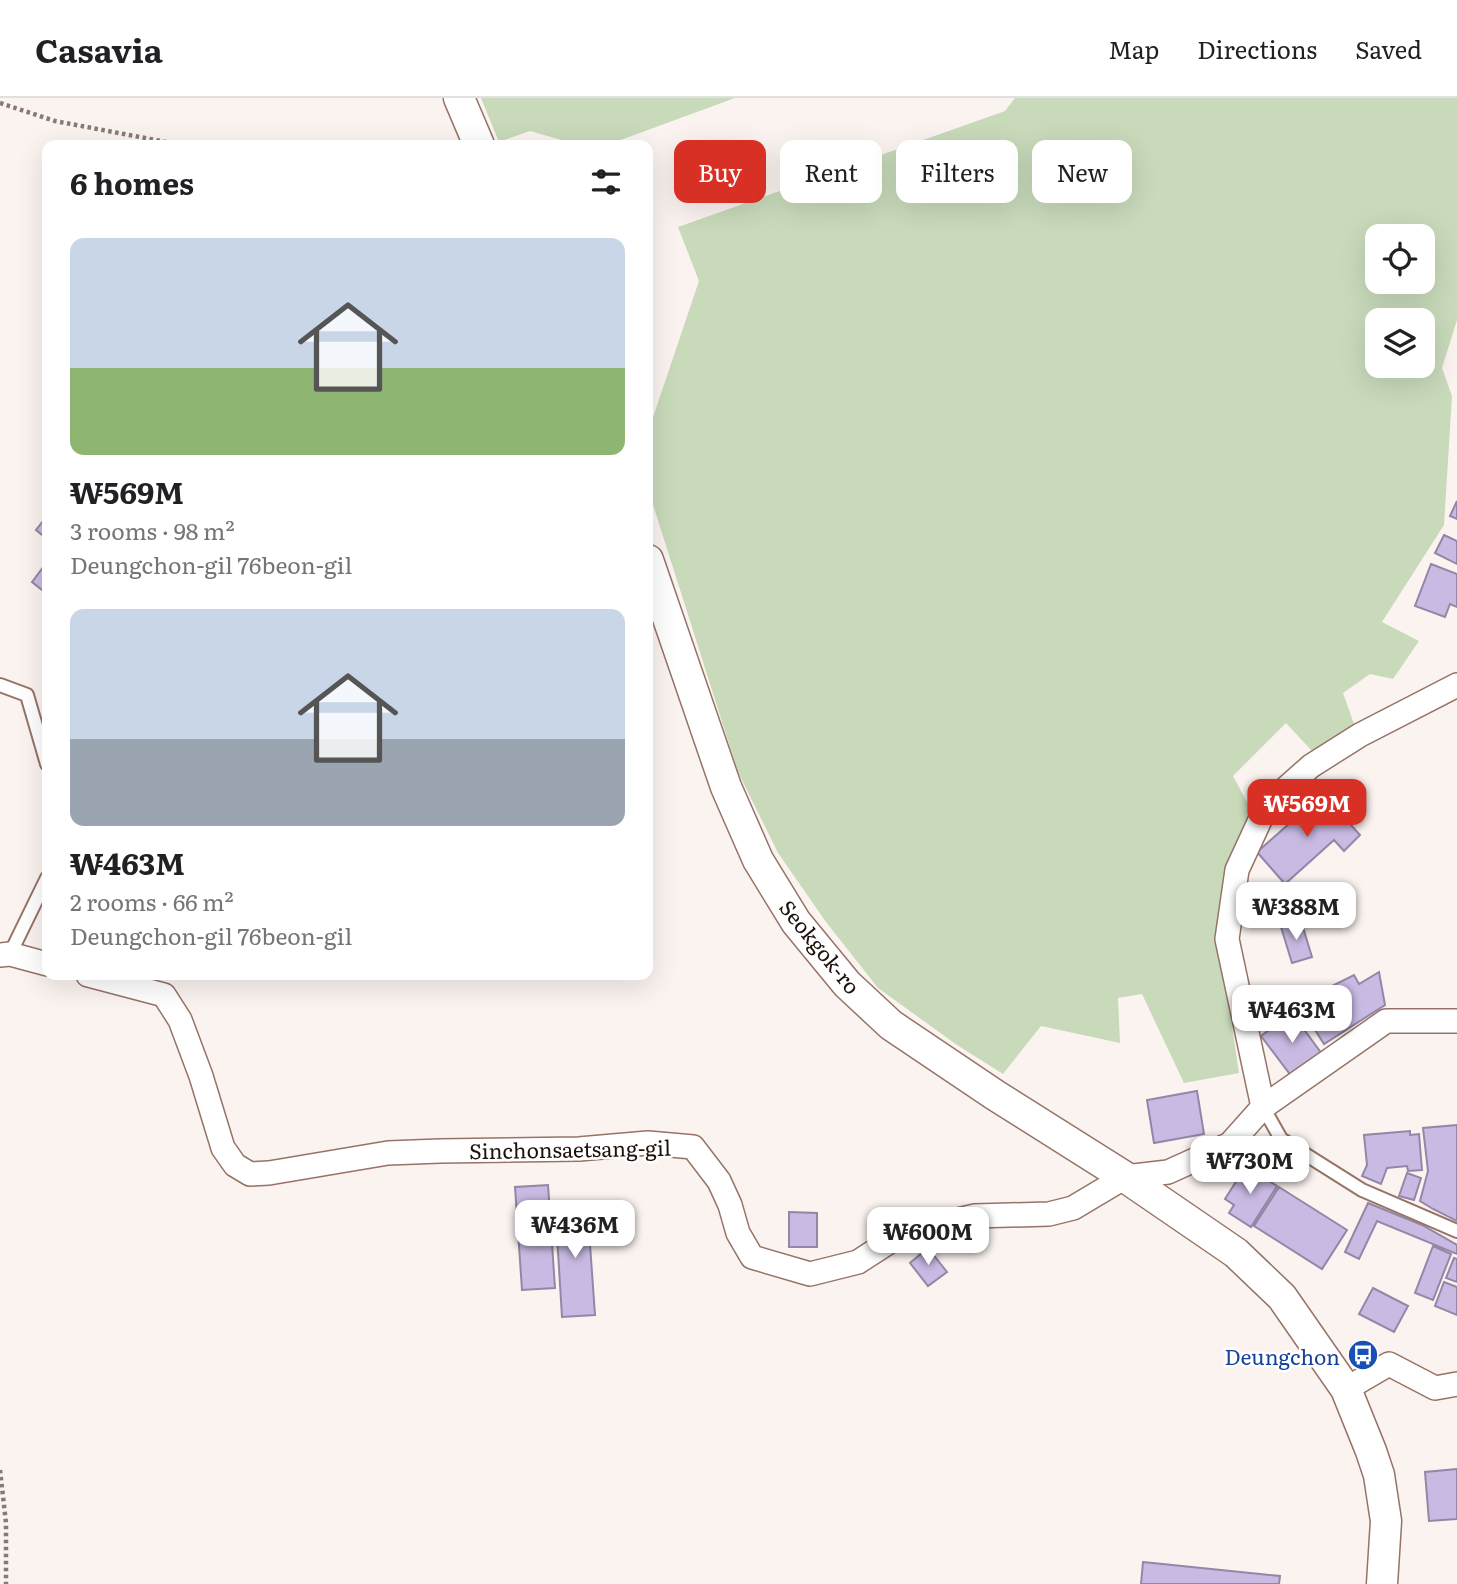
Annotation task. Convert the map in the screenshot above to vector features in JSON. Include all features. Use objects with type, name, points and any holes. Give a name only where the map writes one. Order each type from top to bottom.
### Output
[{"type":"street","points":[[459,98],[477,140]]},
{"type":"street","name":"Seokgok-ro","points":[[653,575],[726,787],[758,860],[796,922],[847,984],[891,1025],[1125,1177],[1236,1253],[1282,1297],[1307,1330],[1346,1389],[1379,1475],[1386,1521],[1382,1584]]},
{"type":"street","points":[[1263,1107],[1227,939],[1237,870],[1267,805],[1311,766],[1360,736],[1457,685]]},
{"type":"street","points":[[5,954],[42,963]]},
{"type":"street","name":"Sinchonsaetsang-gil","points":[[107,980],[164,995],[180,1020],[223,1147],[235,1165],[250,1174],[388,1153],[579,1149],[648,1143],[693,1147],[719,1181],[738,1233],[752,1257],[810,1274],[858,1262],[895,1238],[937,1225],[975,1216],[1049,1214],[1073,1208],[1125,1177]]},
{"type":"street","points":[[1125,1177],[1168,1172],[1230,1144],[1263,1107],[1386,1021],[1457,1021]]},
{"type":"street","points":[[1346,1389],[1389,1364],[1435,1388],[1457,1384]]},
{"type":"lane","points":[[0,685],[27,695],[42,747]]},
{"type":"lane","points":[[5,954],[42,887]]},
{"type":"lane","points":[[1263,1107],[1281,1139],[1362,1190],[1457,1231]]},
{"type":"path","points":[[0,103],[55,121],[156,140]]},
{"type":"path","points":[[0,1470],[6,1523],[6,1584]]},
{"type":"green space","points":[[481,98],[735,98],[621,140],[562,140],[530,131],[498,140]]},
{"type":"green space","points":[[1015,98],[1457,98],[1457,320],[1442,368],[1452,396],[1444,525],[1382,622],[1419,641],[1393,679],[1370,674],[1343,693],[1354,724],[1313,752],[1286,723],[1233,776],[1255,817],[1219,940],[1239,1073],[1184,1083],[1142,994],[1118,998],[1120,1043],[1041,1026],[1003,1074],[957,1045],[878,988],[826,922],[778,853],[738,772],[653,505],[653,417],[699,281],[678,227],[746,203],[766,203],[766,196],[780,191],[780,203],[882,203],[882,155],[896,150],[896,203],[1018,203],[1018,140],[923,140],[1005,111]]},
{"type":"building","points":[[1457,501],[1457,519],[1450,516]]},
{"type":"building","points":[[42,522],[42,535],[36,530]]},
{"type":"building","points":[[1444,535],[1457,541],[1457,564],[1435,553]]},
{"type":"building","points":[[1431,564],[1457,574],[1457,607],[1450,604],[1445,617],[1415,606]]},
{"type":"building","points":[[42,569],[42,590],[32,582]]},
{"type":"building","points":[[1323,794],[1360,835],[1344,851],[1334,840],[1285,884],[1257,852]]},
{"type":"building","points":[[1301,921],[1312,957],[1292,963],[1281,927]]},
{"type":"building","points":[[1379,972],[1385,1005],[1324,1044],[1298,1003],[1354,975],[1359,984]]},
{"type":"building","points":[[1292,1013],[1322,1054],[1292,1077],[1261,1036]]},
{"type":"building","points":[[1197,1091],[1204,1134],[1154,1143],[1147,1100]]},
{"type":"building","points":[[1457,1125],[1457,1221],[1420,1201],[1428,1171],[1423,1128]]},
{"type":"building","points":[[1410,1131],[1410,1135],[1419,1134],[1422,1170],[1408,1171],[1407,1166],[1387,1168],[1381,1184],[1362,1176],[1367,1165],[1364,1135]]},
{"type":"building","points":[[1246,1166],[1277,1186],[1251,1227],[1229,1213],[1234,1205],[1225,1199]]},
{"type":"building","points":[[1407,1173],[1421,1178],[1414,1200],[1399,1196]]},
{"type":"building","points":[[548,1185],[555,1288],[522,1290],[515,1187]]},
{"type":"building","points":[[1279,1187],[1347,1230],[1322,1269],[1254,1226]]},
{"type":"building","points":[[587,1202],[595,1315],[562,1317],[555,1203]]},
{"type":"building","points":[[1368,1203],[1422,1225],[1457,1245],[1457,1254],[1377,1221],[1359,1259],[1345,1252]]},
{"type":"building","points":[[789,1212],[817,1213],[817,1247],[789,1247]]},
{"type":"building","points":[[1433,1246],[1451,1254],[1433,1300],[1415,1293]]},
{"type":"building","points":[[928,1248],[947,1272],[928,1286],[910,1263]]},
{"type":"building","points":[[1454,1258],[1457,1259],[1457,1282],[1446,1278]]},
{"type":"building","points":[[1444,1282],[1457,1287],[1457,1315],[1435,1306]]},
{"type":"building","points":[[1373,1288],[1408,1306],[1394,1332],[1359,1314]]},
{"type":"building","points":[[1457,1469],[1457,1519],[1429,1521],[1425,1472]]},
{"type":"building","points":[[1143,1562],[1280,1576],[1279,1584],[1141,1584]]},
{"type":"place","name":"Deungchon","points":[[1363,1355]]}]
